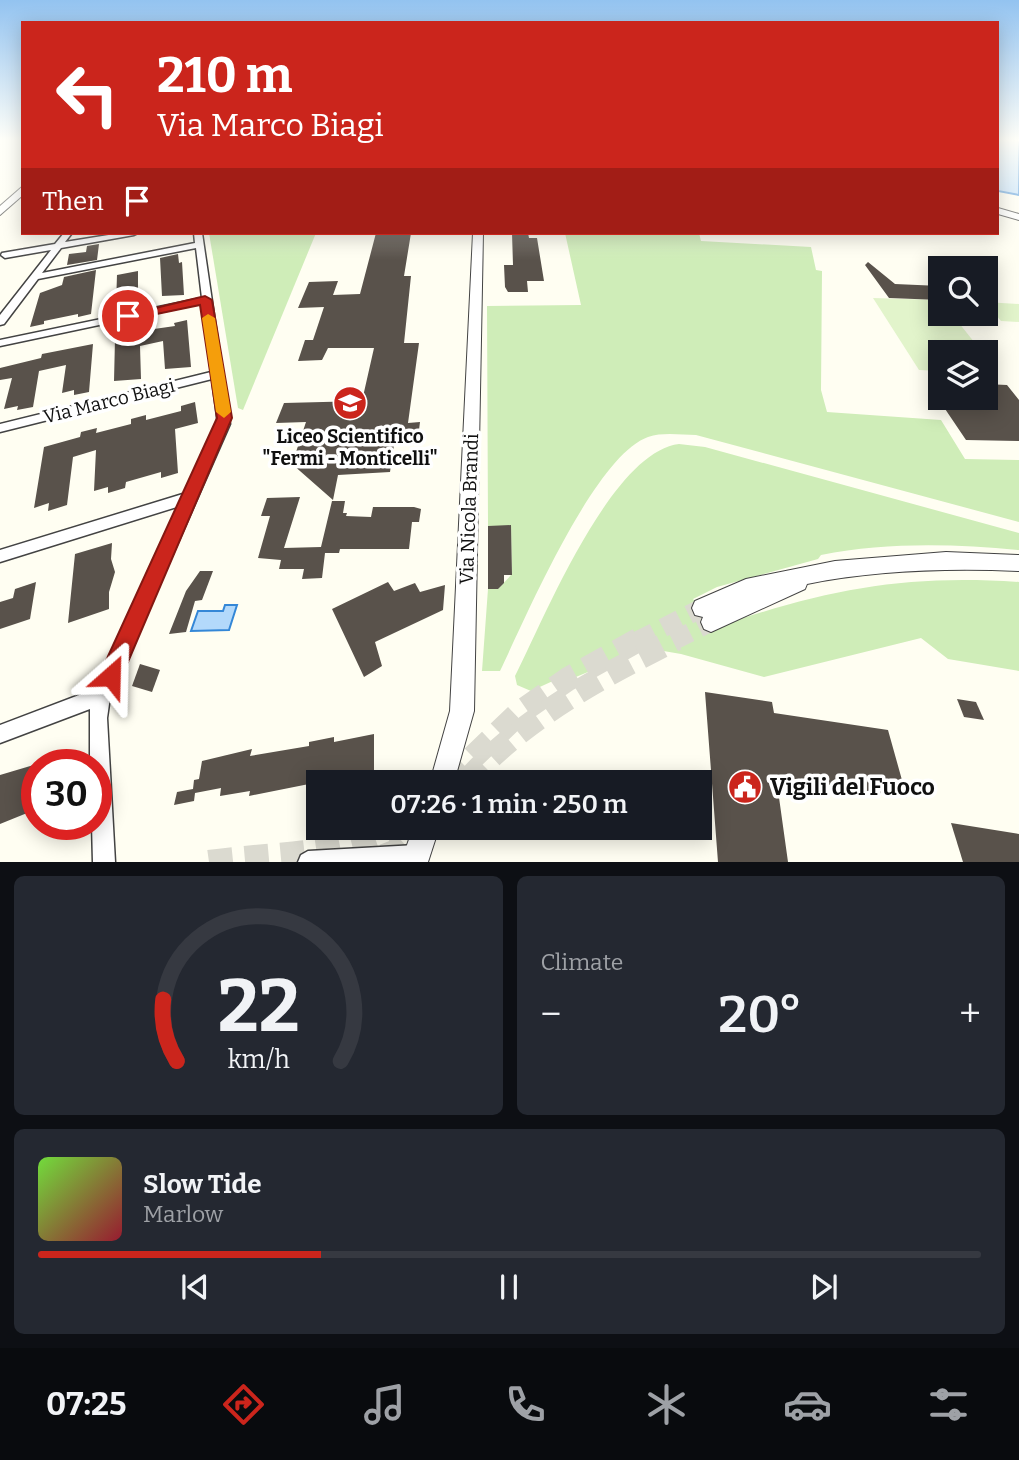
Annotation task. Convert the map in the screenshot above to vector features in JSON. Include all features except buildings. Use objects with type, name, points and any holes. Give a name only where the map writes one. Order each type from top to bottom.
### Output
[{"type":"street","points":[[0,212],[21,191]]},
{"type":"street","points":[[999,211],[1019,217]]},
{"type":"street","points":[[0,321],[67,235]]},
{"type":"street","points":[[5,256],[122,235]]},
{"type":"street","name":"Via Nicola Brandi","points":[[445,770],[462,711],[478,235]]},
{"type":"street","points":[[34,277],[199,239],[205,300],[224,424],[101,696],[98,718],[104,862]]},
{"type":"street","points":[[0,343],[205,300]]},
{"type":"street","name":"Via Marco Biagi","points":[[0,428],[218,374]]},
{"type":"street","points":[[0,556],[192,497]]},
{"type":"street","points":[[706,615],[816,575],[890,563],[946,560],[1019,563]]},
{"type":"street","points":[[0,734],[101,696]]},
{"type":"street","points":[[308,862],[415,858],[422,840]]},
{"type":"green space","points":[[209,235],[315,235],[243,410],[238,408]]},
{"type":"green space","points":[[565,235],[700,235],[701,241],[811,247],[816,270],[822,271],[821,390],[827,412],[941,420],[965,459],[1019,460],[1019,522],[696,435],[654,435],[627,450],[606,474],[563,542],[500,671],[482,671],[488,589],[498,589],[512,574],[511,526],[488,526],[487,306],[581,305]]},
{"type":"green space","points":[[873,298],[928,300],[928,326],[961,326],[972,340],[928,340],[928,370],[919,370]]},
{"type":"green space","points":[[998,303],[1019,304],[1019,322],[1001,321],[998,317]]},
{"type":"green space","points":[[679,444],[705,447],[1019,533],[1019,550],[920,545],[870,548],[821,555],[818,559],[717,587],[693,599],[716,627],[793,603],[865,588],[938,580],[1019,582],[1019,671],[948,659],[921,638],[764,677],[681,654],[646,648],[571,679],[566,675],[531,691],[517,685],[515,676],[543,617],[582,542],[605,506],[629,476],[654,454]]},
{"type":"water","points":[[999,180],[1019,180],[1019,195],[999,191]]},
{"type":"water","points":[[225,605],[237,605],[229,630],[191,631],[198,611],[223,611]]},
{"type":"tunnel","points":[[637,641],[702,608]]},
{"type":"tunnel","points":[[673,641],[711,622]]},
{"type":"tunnel","points":[[460,770],[519,713],[568,679],[640,639]]},
{"type":"tunnel","points":[[478,770],[538,718],[591,684],[676,639]]},
{"type":"tunnel","points":[[209,862],[328,849],[365,840]]},
{"type":"tunnel","points":[[384,856],[397,851],[409,840]]},
{"type":"slow traffic","points":[[208,318],[224,412]]},
{"type":"place","name":"Liceo Scientifico \"Fermi - Monticelli\"","points":[[350,403]]},
{"type":"place","name":"Vigili del Fuoco","points":[[745,787]]},
{"type":"route","points":[[111,676],[225,418],[205,300],[128,316]]}]
